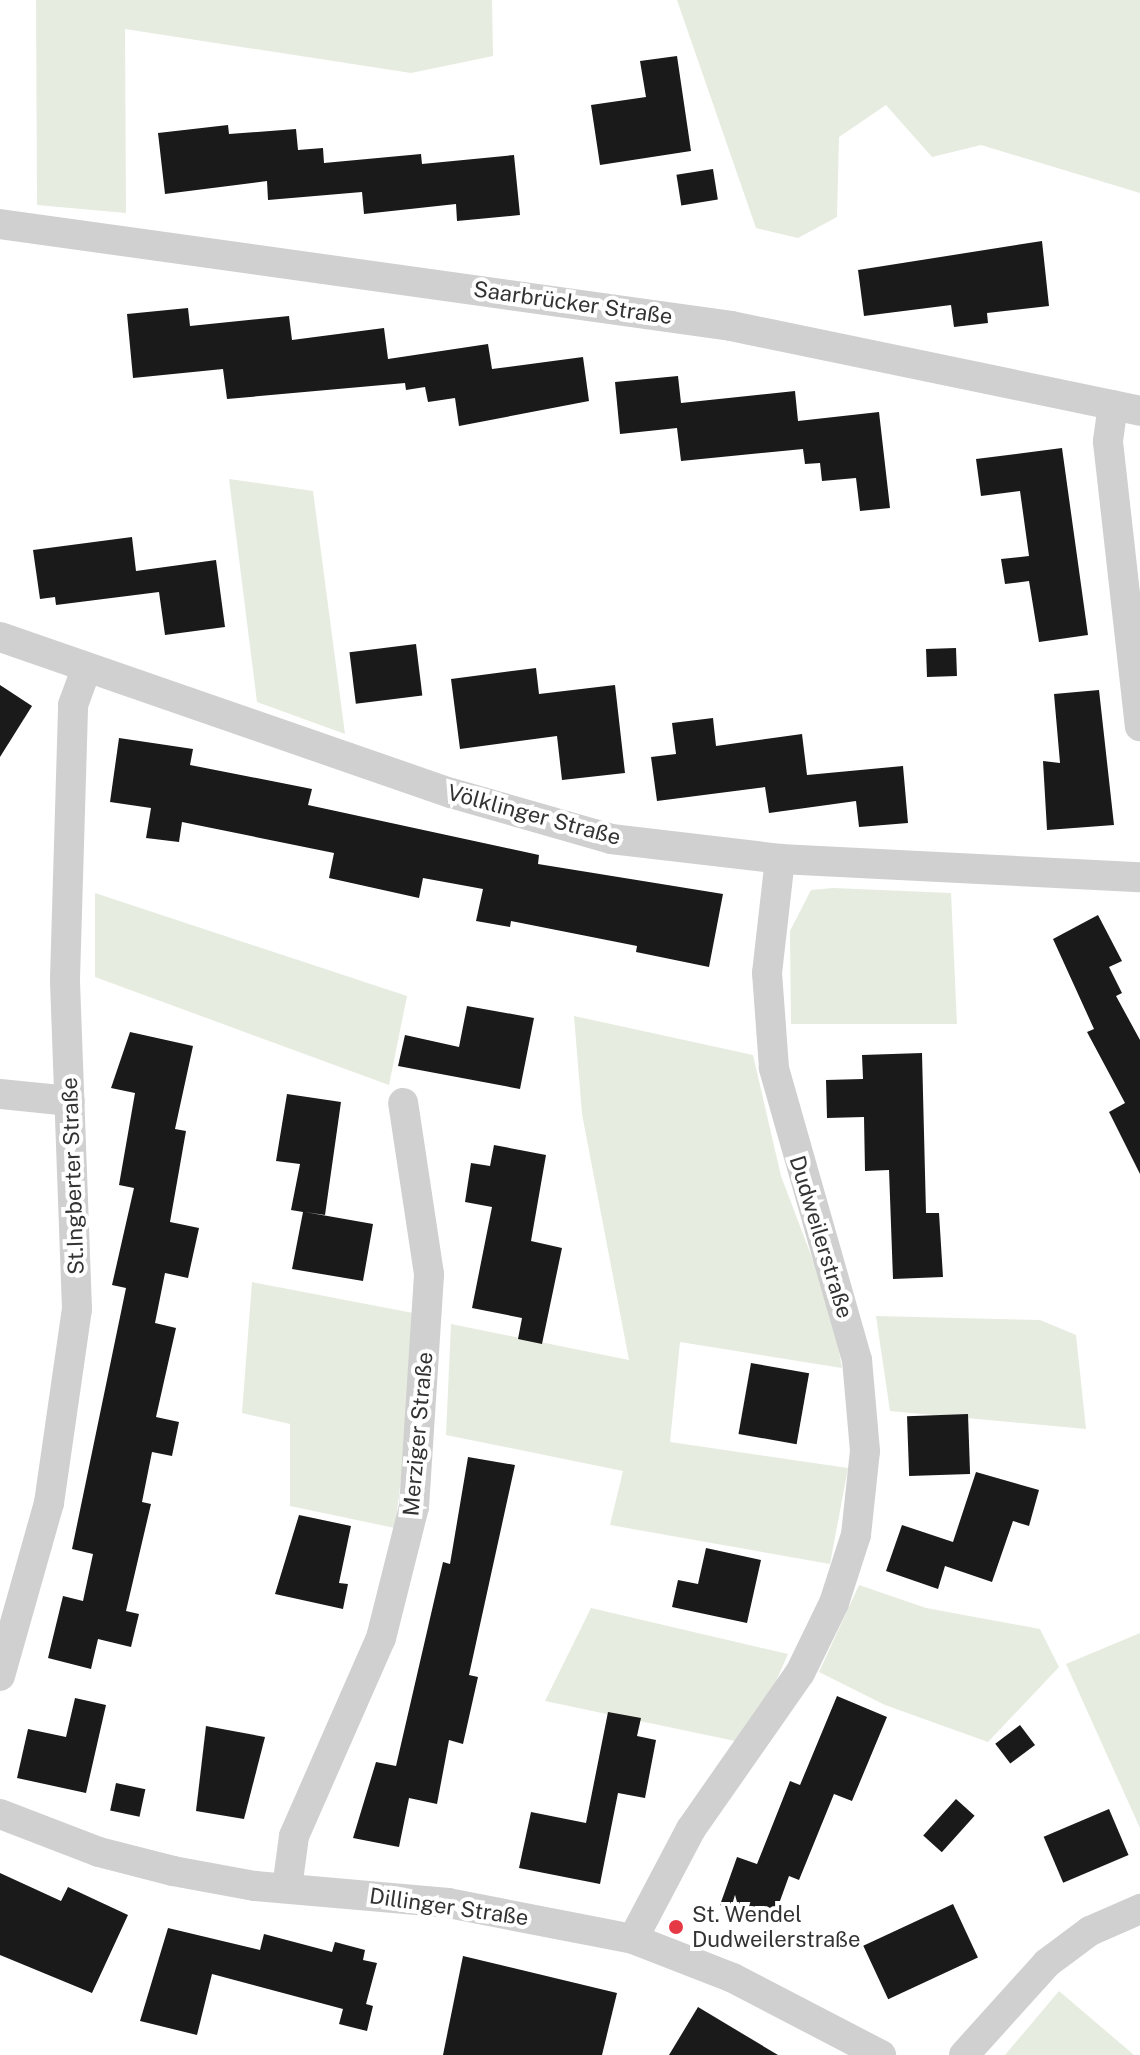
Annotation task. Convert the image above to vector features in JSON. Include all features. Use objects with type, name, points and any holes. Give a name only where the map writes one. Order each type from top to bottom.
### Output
[{"type":"street","name":"Saarbrücker Straße","points":[[0,224],[731,326],[1126,408]]},
{"type":"street","points":[[1126,408],[1108,442],[1140,726]]},
{"type":"street","name":"Völklinger Straße","points":[[0,637],[451,793],[611,839],[780,859],[1140,877]]},
{"type":"street","name":"St.Ingberter Straße","points":[[0,1676],[49,1503],[77,1309],[65,979],[73,705],[86,669]]},
{"type":"street","name":"Dudweilerstraße","points":[[633,1939],[691,1829],[800,1673],[834,1603],[856,1535],[865,1451],[857,1360],[774,1068],[767,973],[780,859]]},
{"type":"street","points":[[0,1094],[70,1101]]},
{"type":"street","name":"Merziger Straße","points":[[287,1888],[294,1836],[381,1638],[414,1507],[429,1274],[403,1103]]},
{"type":"street","name":"Dillinger Straße","points":[[0,1814],[99,1852],[287,1888],[448,1903],[633,1939],[733,1978],[881,2055]]},
{"type":"street","points":[[964,2055],[1047,1963],[1090,1931],[1140,1909]]},
{"type":"shaded area","points":[[36,0],[492,0],[493,56],[411,73],[125,29],[126,213],[37,205]]},
{"type":"shaded area","points":[[677,0],[1140,0],[1140,193],[981,145],[932,157],[886,105],[839,137],[837,217],[798,238],[756,228]]},
{"type":"shaded area","points":[[229,479],[313,491],[345,734],[257,702]]},
{"type":"shaded area","points":[[833,888],[951,893],[957,1024],[791,1024],[790,931],[811,890]]},
{"type":"shaded area","points":[[95,893],[407,996],[389,1085],[95,977]]},
{"type":"shaded area","points":[[574,1016],[753,1055],[781,1176],[831,1308],[842,1368],[680,1342],[670,1442],[848,1468],[830,1564],[610,1525],[623,1471],[446,1435],[451,1324],[629,1360],[582,1114]]},
{"type":"shaded area","points":[[252,1282],[413,1313],[409,1413],[395,1528],[290,1506],[290,1424],[242,1413]]},
{"type":"shaded area","points":[[876,1316],[1040,1320],[1076,1335],[1086,1429],[890,1411]]},
{"type":"shaded area","points":[[859,1585],[926,1608],[1040,1629],[1059,1667],[988,1742],[885,1705],[819,1672]]},
{"type":"shaded area","points":[[591,1608],[788,1654],[773,1688],[735,1741],[545,1701]]},
{"type":"shaded area","points":[[1140,1633],[1140,1828],[1066,1664]]},
{"type":"shaded area","points":[[1059,1991],[1134,2055],[1005,2055]]},
{"type":"building","points":[[677,56],[691,151],[600,165],[591,105],[646,97],[640,61]]},
{"type":"building","points":[[228,125],[229,134],[296,129],[298,150],[323,148],[324,163],[421,154],[422,164],[514,155],[520,215],[457,221],[456,204],[364,214],[362,192],[268,200],[267,181],[165,194],[158,133]]},
{"type":"building","points":[[713,169],[718,200],[681,205],[676,175]]},
{"type":"building","points":[[1042,241],[1049,306],[987,313],[988,323],[954,327],[951,305],[864,316],[858,270]]},
{"type":"building","points":[[188,308],[190,326],[289,316],[292,340],[384,328],[388,359],[488,344],[492,369],[583,357],[589,401],[459,426],[455,398],[428,402],[425,387],[406,390],[405,383],[227,399],[223,369],[133,378],[127,314]]},
{"type":"building","points":[[678,376],[681,403],[795,391],[798,421],[879,412],[890,508],[860,511],[856,478],[822,481],[820,463],[805,464],[803,449],[681,461],[677,428],[620,434],[615,382]]},
{"type":"building","points":[[1062,448],[1088,635],[1039,642],[1029,581],[1005,584],[1001,559],[1029,556],[1020,491],[981,496],[976,459]]},
{"type":"building","points":[[132,537],[136,571],[216,560],[225,627],[165,635],[159,592],[56,605],[55,597],[40,599],[33,550]]},
{"type":"building","points":[[416,644],[422,696],[356,704],[349,652]]},
{"type":"building","points":[[956,648],[957,676],[927,677],[926,649]]},
{"type":"building","points":[[536,668],[539,694],[615,685],[625,773],[562,780],[557,736],[460,749],[451,679]]},
{"type":"building","points":[[0,685],[32,706],[0,757]]},
{"type":"building","points":[[1099,690],[1114,825],[1047,830],[1043,761],[1060,763],[1054,694]]},
{"type":"building","points":[[713,718],[716,746],[802,734],[807,775],[903,766],[908,823],[859,827],[856,801],[769,813],[765,787],[657,801],[651,757],[676,754],[672,723]]},
{"type":"building","points":[[119,738],[193,749],[190,765],[312,789],[308,805],[539,855],[538,864],[723,894],[709,967],[636,952],[637,946],[511,921],[510,927],[476,921],[483,889],[423,878],[419,898],[329,878],[334,853],[182,822],[179,842],[146,838],[151,808],[110,802]]},
{"type":"building","points":[[1098,915],[1122,961],[1109,967],[1122,993],[1116,996],[1140,1040],[1140,1174],[1109,1112],[1125,1103],[1087,1032],[1094,1029],[1053,939]]},
{"type":"building","points":[[467,1006],[534,1018],[520,1089],[398,1066],[405,1035],[459,1047]]},
{"type":"building","points":[[130,1032],[193,1046],[175,1129],[186,1131],[170,1222],[199,1228],[188,1278],[165,1273],[155,1323],[176,1328],[156,1417],[179,1422],[172,1456],[152,1452],[142,1502],[151,1504],[126,1611],[139,1614],[131,1647],[98,1639],[91,1669],[48,1658],[63,1596],[83,1601],[93,1554],[72,1549],[126,1288],[112,1285],[134,1188],[119,1185],[135,1093],[111,1088]]},
{"type":"building","points":[[922,1053],[926,1213],[939,1213],[943,1277],[893,1279],[889,1170],[865,1171],[864,1117],[827,1118],[826,1080],[863,1079],[862,1055]]},
{"type":"building","points":[[287,1094],[341,1102],[325,1215],[305,1212],[373,1224],[363,1281],[292,1269],[303,1212],[291,1210],[300,1164],[276,1161]]},
{"type":"building","points":[[494,1145],[546,1155],[531,1241],[562,1248],[542,1344],[518,1339],[522,1318],[472,1308],[492,1207],[465,1202],[471,1163],[490,1166]]},
{"type":"building","points":[[751,1363],[809,1373],[797,1444],[738,1434]]},
{"type":"building","points":[[968,1414],[970,1474],[909,1476],[907,1416]]},
{"type":"building","points":[[468,1457],[515,1465],[469,1675],[478,1677],[463,1744],[449,1740],[437,1804],[409,1798],[399,1847],[353,1838],[376,1762],[396,1766],[443,1562],[450,1564]]},
{"type":"building","points":[[976,1472],[1039,1490],[1029,1526],[1013,1521],[992,1582],[945,1566],[938,1589],[886,1571],[902,1525],[953,1542]]},
{"type":"building","points":[[299,1515],[351,1526],[339,1583],[348,1584],[343,1609],[275,1594]]},
{"type":"building","points":[[706,1548],[761,1560],[747,1623],[672,1607],[678,1580],[698,1584]]},
{"type":"building","points":[[837,1696],[887,1717],[852,1801],[834,1794],[799,1880],[789,1876],[772,1923],[720,1905],[737,1857],[757,1864],[790,1781],[800,1785]]},
{"type":"building","points":[[75,1698],[106,1705],[86,1793],[17,1778],[28,1729],[66,1737]]},
{"type":"building","points":[[608,1712],[641,1718],[637,1736],[656,1740],[645,1798],[618,1793],[600,1884],[519,1868],[531,1812],[586,1823]]},
{"type":"building","points":[[1020,1725],[1035,1745],[1010,1764],[995,1744]]},
{"type":"building","points":[[206,1726],[265,1737],[244,1819],[196,1811]]},
{"type":"building","points":[[116,1783],[145,1789],[140,1817],[110,1810]]},
{"type":"building","points":[[956,1799],[975,1816],[942,1852],[923,1835]]},
{"type":"building","points":[[1109,1809],[1129,1855],[1063,1883],[1044,1837]]},
{"type":"building","points":[[0,1873],[61,1901],[68,1887],[128,1915],[92,1993],[0,1955]]},
{"type":"building","points":[[953,1904],[978,1957],[888,1999],[863,1946]]},
{"type":"building","points":[[168,1928],[260,1950],[264,1934],[332,1952],[335,1942],[365,1950],[363,1960],[377,1963],[366,2004],[373,2006],[367,2031],[339,2024],[343,2009],[212,1974],[197,2035],[140,2021]]},
{"type":"building","points":[[463,1956],[617,1993],[602,2055],[443,2055]]},
{"type":"building","points":[[698,2007],[778,2055],[669,2055]]},
{"type":"place","name":"St. Wendel Dudweilerstraße","points":[[676,1927]]}]
